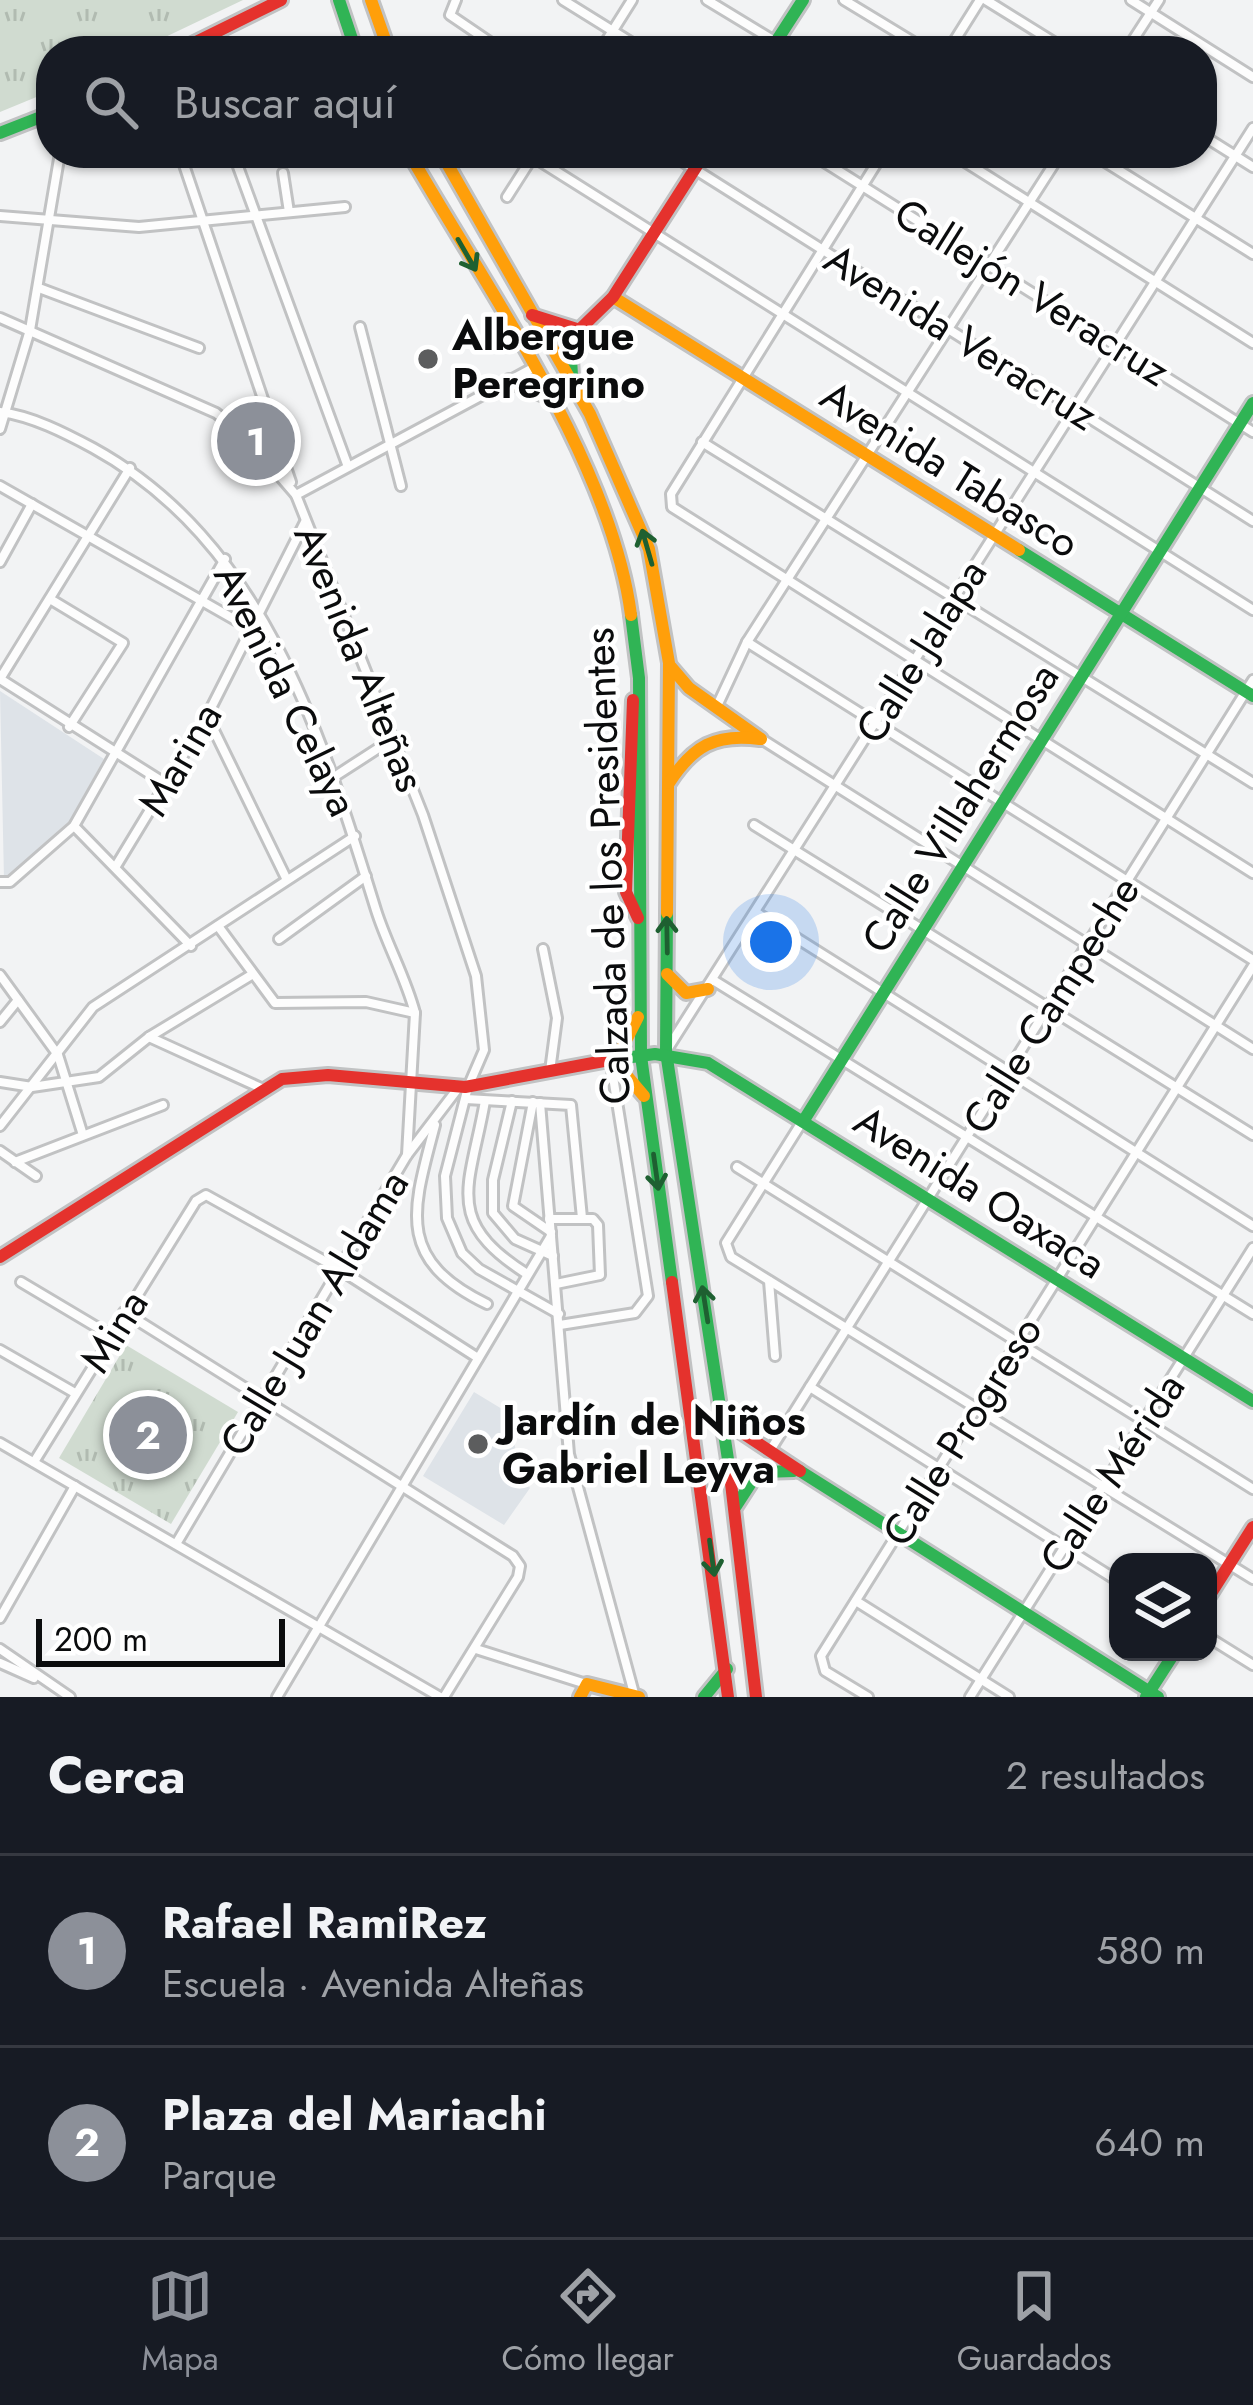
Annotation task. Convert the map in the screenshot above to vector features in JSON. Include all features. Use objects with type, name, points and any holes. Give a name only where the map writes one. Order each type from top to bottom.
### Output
[{"type":"main road","points":[[208,36],[281,0]]},
{"type":"main road","points":[[339,0],[351,36]]},
{"type":"main road","points":[[371,0],[384,36]]},
{"type":"main road","points":[[780,36],[803,0]]},
{"type":"main road","points":[[0,133],[36,119]]},
{"type":"main road","name":"Calzada de los Presidentes","points":[[417,168],[531,369],[553,398],[606,511],[628,593],[639,678],[641,1056],[728,1697]]},
{"type":"main road","name":"Calzada de los Presidentes","points":[[449,168],[624,483],[649,549],[669,663],[666,1052],[723,1420],[756,1697]]},
{"type":"main road","points":[[531,369],[613,298],[695,169]]},
{"type":"main road","name":"Avenida Tabasco","points":[[613,298],[1120,614],[1251,689]]},
{"type":"main road","points":[[532,315],[575,334]]},
{"type":"main road","points":[[572,385],[575,334]]},
{"type":"main road","points":[[509,381],[553,398]]},
{"type":"main road","name":"Calle Villahermosa","points":[[804,1120],[1253,403]]},
{"type":"main road","points":[[669,663],[677,679],[761,739]]},
{"type":"main road","points":[[668,786],[690,750],[711,736],[761,739]]},
{"type":"main road","points":[[667,974],[686,993],[710,985]]},
{"type":"main road","points":[[613,1062],[640,1012]]},
{"type":"main road","points":[[0,1257],[261,1088],[301,1075],[412,1080],[461,1092],[666,1052]]},
{"type":"main road","name":"Avenida Oaxaca","points":[[666,1052],[709,1063],[1253,1401]]},
{"type":"main road","points":[[613,1062],[646,1098]]},
{"type":"main road","points":[[723,1420],[1151,1695],[1170,1661]]},
{"type":"main road","points":[[735,1509],[758,1472],[800,1471]]},
{"type":"main road","points":[[1217,1583],[1253,1528]]},
{"type":"main road","points":[[704,1697],[727,1669]]},
{"type":"main road","points":[[584,1691],[636,1697]]},
{"type":"street","points":[[456,0],[450,15],[481,36]]},
{"type":"street","points":[[562,0],[621,36]]},
{"type":"street","points":[[610,36],[632,0]]},
{"type":"street","points":[[707,0],[759,36]]},
{"type":"street","points":[[844,0],[903,36]]},
{"type":"street","points":[[958,36],[983,0],[1043,36]]},
{"type":"street","points":[[1131,0],[1188,36]]},
{"type":"street","points":[[1136,36],[1160,0]]},
{"type":"street","points":[[1217,54],[1253,76]]},
{"type":"street","name":"Calle Jalapa","points":[[666,1052],[1253,128]]},
{"type":"street","points":[[1217,145],[1253,167]]},
{"type":"street","points":[[0,429],[30,330],[58,168]]},
{"type":"street","points":[[185,168],[296,495],[531,369]]},
{"type":"street","points":[[237,168],[347,464]]},
{"type":"street","points":[[507,197],[523,168]]},
{"type":"street","points":[[553,168],[1253,610]]},
{"type":"street","name":"Callejón Veracruz","points":[[834,168],[1253,432]]},
{"type":"street","points":[[873,168],[741,377],[670,503],[1253,873]]},
{"type":"street","points":[[974,168],[1253,343]]},
{"type":"street","points":[[716,707],[747,642],[1051,168]]},
{"type":"street","points":[[1115,168],[1253,254]]},
{"type":"street","name":"Avenida Veracruz","points":[[695,169],[1253,521]]},
{"type":"street","points":[[284,173],[289,212]]},
{"type":"street","points":[[0,217],[139,227],[346,207]]},
{"type":"street","points":[[39,288],[199,348]]},
{"type":"street","name":"Avenida Alteñas","points":[[0,318],[216,413],[258,450],[296,495],[423,815],[476,976],[484,1050],[461,1092],[445,1176],[447,1218],[462,1253],[559,1320]]},
{"type":"street","points":[[360,327],[400,486]]},
{"type":"street","name":"Avenida Celaya","points":[[4,412],[56,429],[130,468],[182,510],[226,558],[260,616],[336,775],[415,1013],[407,1155]]},
{"type":"street","points":[[703,442],[1253,782]]},
{"type":"street","points":[[130,468],[0,679],[69,727],[166,784]]},
{"type":"street","points":[[0,486],[253,630]]},
{"type":"street","points":[[0,562],[32,504]]},
{"type":"street","name":"Marina","points":[[116,866],[207,716],[305,521]]},
{"type":"street","points":[[5,882],[74,826],[226,558]]},
{"type":"street","points":[[50,599],[123,643],[69,727]]},
{"type":"street","points":[[747,642],[1253,963]]},
{"type":"street","name":"Calle Campeche","points":[[771,1450],[1251,689]]},
{"type":"street","points":[[207,716],[286,878]]},
{"type":"street","points":[[761,739],[1253,1049]]},
{"type":"street","points":[[336,775],[391,740]]},
{"type":"street","points":[[754,825],[1253,1135]]},
{"type":"street","points":[[74,826],[191,946]]},
{"type":"street","points":[[0,1126],[94,1007],[355,836]]},
{"type":"street","points":[[279,939],[366,876]]},
{"type":"street","points":[[757,913],[1253,1226]]},
{"type":"street","points":[[218,926],[274,1003],[366,1001],[415,1013]]},
{"type":"street","points":[[543,949],[556,1018],[550,1071]]},
{"type":"street","name":"Calle Progreso","points":[[868,1697],[819,1664],[1253,963]]},
{"type":"street","points":[[0,1082],[32,1087],[67,1084],[111,1070],[149,1037],[254,974]]},
{"type":"street","points":[[0,975],[58,1055],[82,1132]]},
{"type":"street","points":[[710,985],[843,1057],[1253,1314]]},
{"type":"street","points":[[0,1022],[18,1000]]},
{"type":"street","points":[[149,1037],[199,1055],[261,1088]]},
{"type":"street","points":[[559,1320],[635,1313],[648,1296],[613,1062]]},
{"type":"street","points":[[461,1092],[485,1100],[568,1102],[582,1218]]},
{"type":"street","name":"Calle Juan Aldama","points":[[176,1544],[407,1155],[461,1092]]},
{"type":"street","points":[[485,1100],[469,1192],[472,1220],[482,1242],[527,1274]]},
{"type":"street","points":[[512,1101],[491,1205],[498,1224],[539,1254],[553,1256]]},
{"type":"street","points":[[537,1102],[576,1493],[636,1697]]},
{"type":"street","points":[[537,1102],[513,1206],[551,1234]]},
{"type":"street","points":[[15,1162],[82,1132],[163,1105]]},
{"type":"street","points":[[436,1119],[418,1185],[416,1232],[446,1281],[487,1304]]},
{"type":"street","name":"Calle Villahermosa","points":[[770,1280],[724,1250],[804,1120]]},
{"type":"street","points":[[0,1151],[36,1176]]},
{"type":"street","points":[[736,1167],[1253,1489]]},
{"type":"street","name":"Mina","points":[[34,1462],[196,1201],[211,1195],[339,1269]]},
{"type":"street","points":[[549,1220],[596,1220],[601,1274],[556,1284]]},
{"type":"street","points":[[277,1697],[320,1627],[321,1615],[551,1234]]},
{"type":"street","name":"Calle Mérida","points":[[970,1697],[1253,1248]]},
{"type":"street","points":[[339,1269],[478,1358]]},
{"type":"street","points":[[770,1280],[1253,1579]]},
{"type":"street","points":[[770,1280],[775,1357]]},
{"type":"street","points":[[21,1282],[110,1335]]},
{"type":"street","points":[[0,1443],[442,1697],[476,1648],[520,1566],[513,1556],[124,1312]]},
{"type":"street","points":[[0,1350],[75,1394]]},
{"type":"street","points":[[810,1387],[1109,1576]]},
{"type":"street","points":[[0,1618],[75,1486]]},
{"type":"street","points":[[856,1601],[1009,1697]]},
{"type":"street","points":[[1217,1643],[1253,1666]]},
{"type":"street","points":[[0,1648],[70,1697]]},
{"type":"street","points":[[476,1648],[584,1691]]},
{"type":"street","points":[[0,1663],[41,1680]]},
{"type":"shaded area","points":[[0,691],[104,759],[70,820],[4,880]]},
{"type":"shaded area","name":"Jardín de Niños Gabriel Leyva","points":[[474,1392],[507,1412],[522,1477],[530,1488],[504,1525],[423,1476]]},
{"type":"green space","points":[[0,0],[243,0],[167,36],[36,36],[36,97],[0,112]]},
{"type":"green space","points":[[126,1345],[238,1412],[171,1524],[59,1458]]},
{"type":"traffic: fast","points":[[339,0],[351,36]]},
{"type":"traffic: fast","points":[[780,36],[803,0]]},
{"type":"traffic: fast","points":[[0,133],[36,119]]},
{"type":"traffic: fast","points":[[570,339],[572,376]]},
{"type":"traffic: fast","points":[[804,1120],[1253,403]]},
{"type":"traffic: fast","points":[[1019,550],[1253,696]]},
{"type":"traffic: fast","points":[[631,615],[639,678],[641,1056],[672,1282]]},
{"type":"traffic: fast","points":[[667,913],[666,1052],[729,1466]]},
{"type":"traffic: fast","points":[[609,1060],[655,1054],[708,1063],[1253,1401]]},
{"type":"traffic: fast","points":[[736,1506],[758,1472],[794,1471]]},
{"type":"traffic: fast","points":[[800,1471],[1158,1697]]},
{"type":"traffic: fast","points":[[1146,1697],[1169,1661]]},
{"type":"traffic: fast","points":[[704,1697],[727,1669]]},
{"type":"traffic: slow","points":[[371,0],[384,36]]},
{"type":"traffic: slow","points":[[418,168],[572,437],[619,557],[631,615]]},
{"type":"traffic: slow","points":[[450,168],[590,414],[649,549],[669,663],[667,913]]},
{"type":"traffic: slow","points":[[613,297],[1019,550]]},
{"type":"traffic: slow","points":[[509,381],[551,398]]},
{"type":"traffic: slow","points":[[671,667],[689,688],[761,739]]},
{"type":"traffic: slow","points":[[669,783],[707,745],[730,738],[760,739]]},
{"type":"traffic: slow","points":[[667,974],[686,993],[708,989]]},
{"type":"traffic: slow","points":[[638,1017],[615,1062],[644,1096]]},
{"type":"traffic: slow","points":[[580,1697],[587,1684],[639,1697]]},
{"type":"traffic: jam","points":[[208,36],[281,0]]},
{"type":"traffic: jam","points":[[573,336],[613,297],[695,168]]},
{"type":"traffic: jam","points":[[532,315],[580,330]]},
{"type":"traffic: jam","points":[[633,700],[626,892],[638,918]]},
{"type":"traffic: jam","points":[[0,1257],[282,1079],[328,1075],[465,1087],[609,1060]]},
{"type":"traffic: jam","points":[[672,1282],[728,1697]]},
{"type":"traffic: jam","points":[[723,1420],[800,1471]]},
{"type":"traffic: jam","points":[[729,1466],[756,1697]]},
{"type":"traffic: jam","points":[[1217,1584],[1253,1527]]},
{"type":"place","name":"Albergue Peregrino","points":[[428,359]]},
{"type":"place","name":"Rafael RamiRez","points":[[256,441]]},
{"type":"place","name":"Plaza del Mariachi","points":[[148,1435]]},
{"type":"place","name":"Jardín de Niños Gabriel Leyva","points":[[478,1444]]}]
